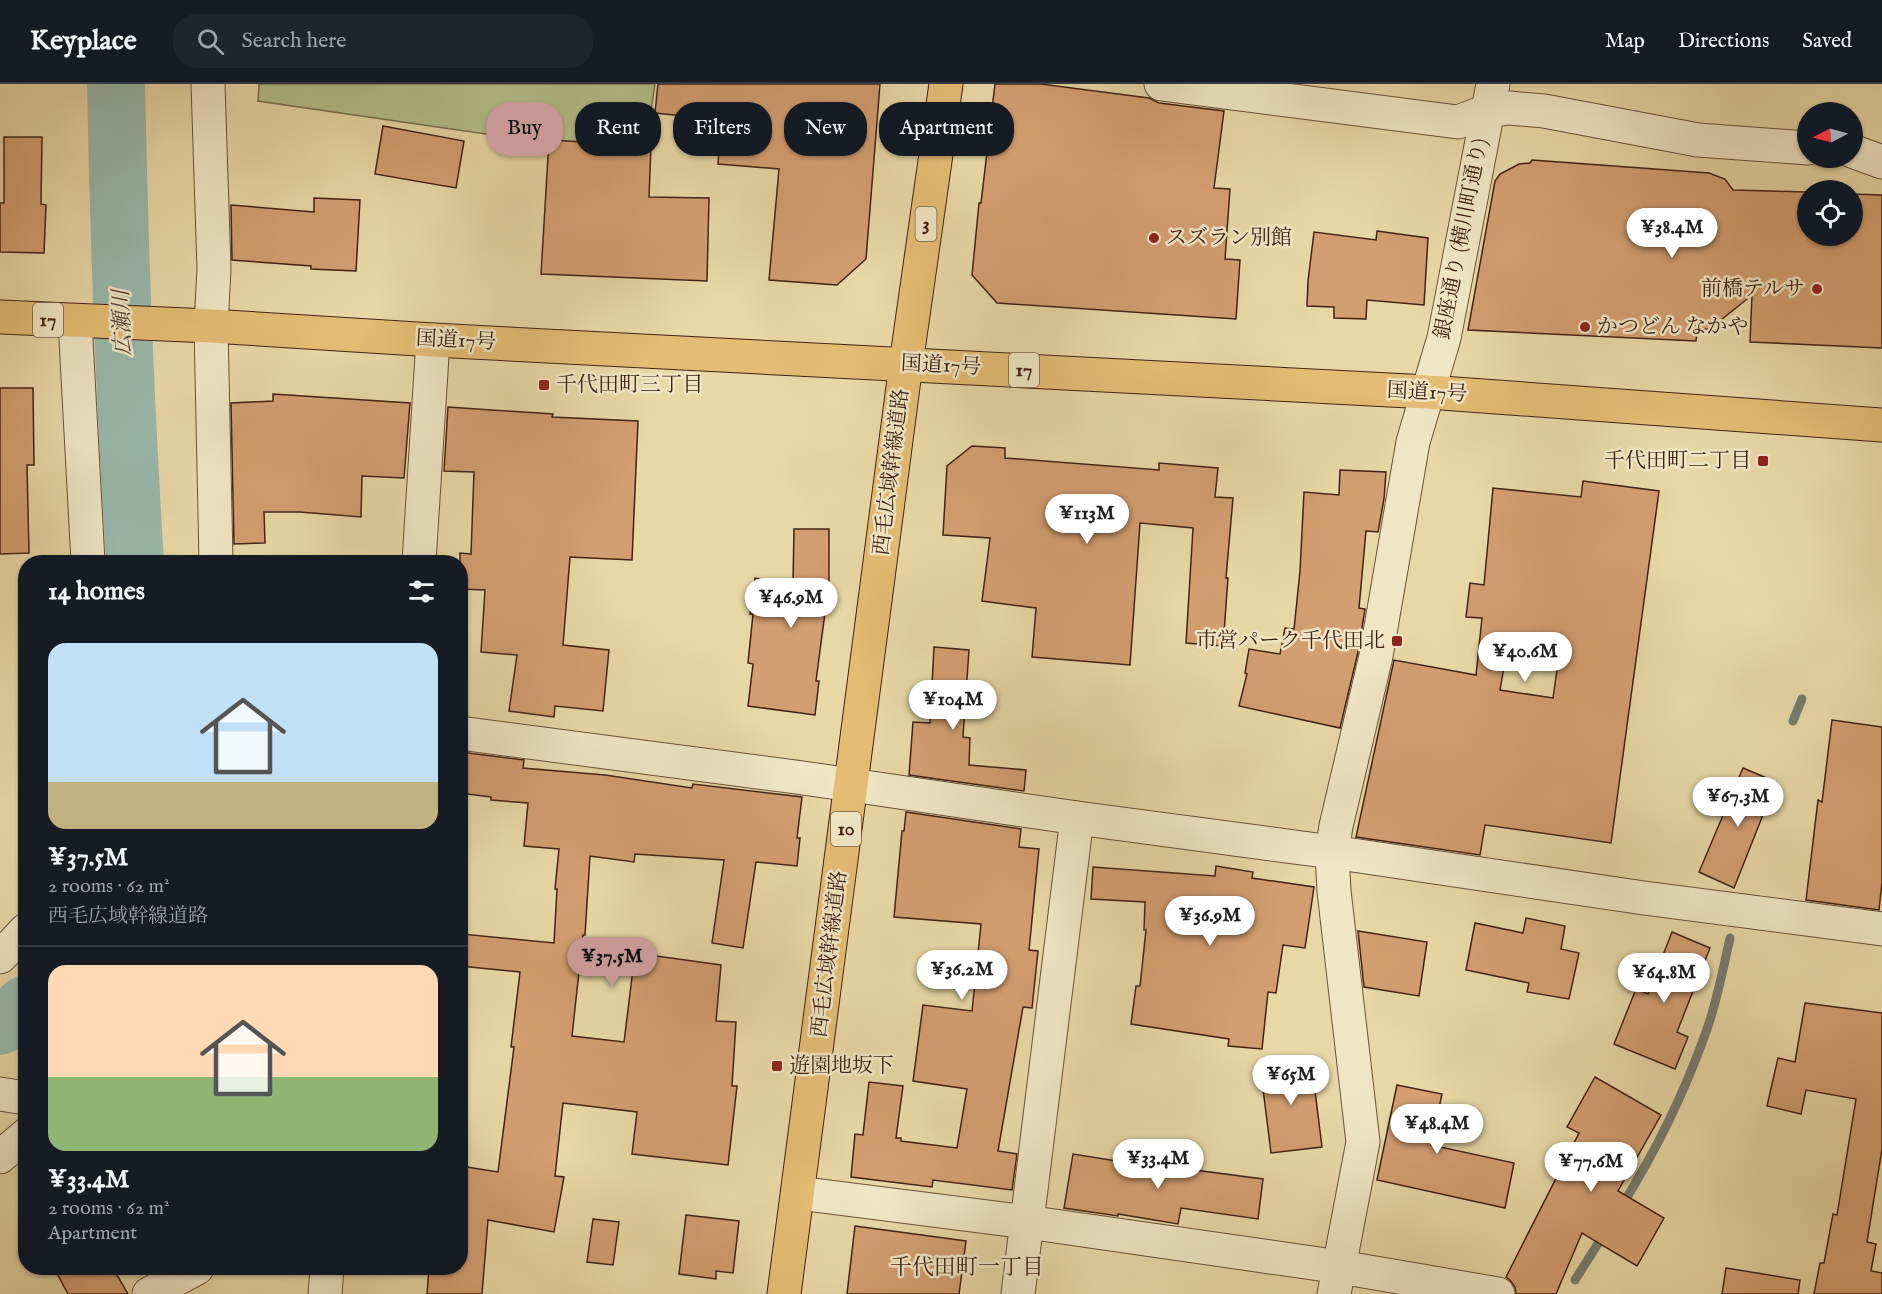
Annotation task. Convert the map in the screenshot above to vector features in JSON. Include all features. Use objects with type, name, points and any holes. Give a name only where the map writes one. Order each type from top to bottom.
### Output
[{"type":"main road","name":"3","points":[[906,364],[945,84]]},
{"type":"main road","name":"国道17号","points":[[0,317],[211,326],[433,340],[1428,392],[1882,425]]},
{"type":"main road","name":"西毛広域幹線道路","points":[[784,1294],[906,364]]},
{"type":"street","points":[[208,84],[214,269],[211,326],[216,555]]},
{"type":"street","points":[[1161,84],[1458,122],[1490,98],[1509,108],[1544,111],[1698,140],[1797,147]]},
{"type":"street","name":"銀座通り (横川町通り)","points":[[1337,1280],[1363,1142],[1334,891],[1332,852],[1345,781],[1376,656],[1413,442],[1444,338],[1490,98]]},
{"type":"street","points":[[1863,156],[1882,162]]},
{"type":"street","points":[[85,321],[88,555]]},
{"type":"street","points":[[419,555],[433,340]]},
{"type":"street","points":[[468,734],[852,785],[1644,898],[1882,929]]},
{"type":"street","points":[[1018,1294],[1077,818]]},
{"type":"street","points":[[0,957],[18,938]]},
{"type":"street","points":[[0,1157],[18,1142]]},
{"type":"street","points":[[798,1193],[1027,1222],[1337,1280],[1498,1294]]},
{"type":"street","points":[[149,1294],[184,1275]]},
{"type":"street","points":[[325,1294],[326,1275]]},
{"type":"green space","points":[[259,84],[655,84],[652,102],[575,102],[575,147],[563,145],[563,102],[486,102],[486,134],[258,101]]},
{"type":"building","points":[[658,84],[880,84],[866,259],[837,285],[769,280],[779,169],[718,164],[719,156],[772,156],[772,102],[673,102],[673,115],[661,114],[661,102],[656,102]]},
{"type":"building","points":[[995,84],[1041,84],[1149,98],[1159,103],[1224,111],[1214,188],[1230,189],[1225,259],[1240,260],[1236,319],[997,303],[972,275],[987,156],[1014,156],[1014,102],[993,102]]},
{"type":"building","points":[[383,126],[464,141],[456,188],[375,174]]},
{"type":"building","points":[[4,137],[42,137],[41,204],[46,205],[44,253],[0,252],[0,203],[4,203]]},
{"type":"building","points":[[563,141],[575,142],[575,156],[651,156],[649,197],[709,198],[707,281],[541,274],[548,156],[563,156]]},
{"type":"building","points":[[1532,160],[1709,173],[1725,179],[1733,190],[1797,192],[1797,246],[1863,246],[1863,194],[1882,195],[1882,348],[1750,342],[1752,295],[1711,328],[1697,331],[1696,341],[1468,330],[1495,181],[1500,174],[1519,164],[1530,163]]},
{"type":"building","points":[[314,198],[360,200],[356,271],[311,269],[311,266],[232,260],[231,205],[314,212]]},
{"type":"building","points":[[1377,231],[1428,238],[1424,305],[1367,300],[1366,319],[1334,318],[1334,307],[1307,306],[1314,232],[1376,240]]},
{"type":"building","points":[[0,388],[33,388],[34,465],[27,465],[29,553],[0,554]]},
{"type":"building","points":[[273,394],[410,403],[404,478],[362,476],[361,517],[300,512],[264,512],[265,543],[234,544],[231,403],[273,401]]},
{"type":"building","points":[[448,407],[553,414],[552,417],[638,421],[632,560],[570,557],[563,645],[609,650],[603,711],[555,706],[554,717],[509,711],[517,655],[481,652],[485,590],[468,589],[468,555],[460,555],[460,553],[471,554],[474,472],[444,471]]},
{"type":"building","points":[[972,446],[1005,448],[1005,458],[1159,470],[1159,463],[1218,468],[1215,497],[1233,498],[1223,646],[1186,643],[1193,528],[1140,523],[1130,665],[1032,657],[1036,608],[982,601],[990,538],[943,535],[947,466]]},
{"type":"building","points":[[1340,470],[1386,472],[1378,532],[1366,531],[1359,608],[1365,609],[1358,652],[1340,728],[1239,706],[1247,674],[1245,673],[1249,649],[1280,654],[1285,628],[1294,629],[1304,492],[1339,495]]},
{"type":"building","points":[[1583,481],[1659,491],[1611,843],[1485,825],[1480,855],[1356,837],[1394,660],[1476,675],[1482,618],[1466,617],[1470,583],[1484,585],[1493,488],[1581,497]],"holes":[[[1509,637],[1561,642],[1553,698],[1500,690]]]},
{"type":"building","points":[[794,529],[829,529],[829,582],[816,681],[819,681],[815,715],[748,706],[753,664],[748,663],[753,614],[750,614],[755,578],[793,584]]},
{"type":"building","points":[[934,647],[969,650],[963,737],[970,738],[969,765],[1026,770],[1024,791],[909,775],[913,722],[930,723]]},
{"type":"building","points":[[1832,720],[1882,727],[1882,882],[1879,910],[1806,900],[1818,800],[1822,802]]},
{"type":"building","points":[[468,753],[524,760],[523,768],[605,775],[692,788],[693,784],[802,797],[797,838],[800,838],[797,866],[756,862],[743,948],[712,943],[724,860],[635,854],[634,862],[590,856],[585,935],[583,935],[572,1036],[624,1042],[635,953],[721,965],[716,1021],[736,1022],[732,1086],[737,1086],[728,1165],[632,1154],[637,1112],[563,1103],[555,1176],[564,1177],[554,1232],[488,1220],[482,1294],[427,1294],[428,1275],[468,1275],[468,1167],[498,1172],[514,1047],[511,1047],[520,972],[468,967],[468,935],[554,943],[557,889],[555,889],[559,849],[524,846],[528,803],[491,800],[491,797],[468,794]]},
{"type":"building","points":[[1743,768],[1776,782],[1734,888],[1699,872]]},
{"type":"building","points":[[906,812],[1021,829],[1019,847],[1039,849],[1029,950],[1038,951],[1032,1008],[1023,1007],[998,1151],[1017,1154],[1012,1190],[933,1180],[932,1187],[851,1177],[855,1134],[863,1135],[869,1082],[903,1086],[896,1138],[901,1138],[901,1141],[957,1148],[967,1089],[913,1081],[923,1005],[972,1011],[981,924],[894,917],[902,831],[904,831]]},
{"type":"building","points":[[1216,866],[1253,872],[1252,878],[1314,887],[1305,948],[1283,945],[1276,993],[1268,992],[1262,1049],[1228,1046],[1229,1039],[1131,1024],[1136,986],[1140,986],[1146,930],[1144,930],[1145,902],[1091,899],[1093,867],[1215,876]]},
{"type":"building","points":[[1526,918],[1565,926],[1561,949],[1579,953],[1569,999],[1527,992],[1529,983],[1466,970],[1475,923],[1523,933]]},
{"type":"building","points":[[1358,931],[1427,942],[1419,996],[1364,987]]},
{"type":"building","points":[[1672,932],[1710,948],[1677,1032],[1688,1037],[1675,1069],[1614,1044],[1636,989],[1648,994]]},
{"type":"building","points":[[1805,1003],[1882,1013],[1882,1149],[1867,1242],[1876,1244],[1871,1271],[1882,1273],[1882,1294],[1814,1294],[1820,1263],[1824,1263],[1833,1214],[1837,1215],[1856,1099],[1806,1090],[1801,1114],[1767,1106],[1778,1058],[1795,1062]]},
{"type":"building","points":[[1311,1059],[1322,1147],[1271,1153],[1260,1065]]},
{"type":"building","points":[[1595,1077],[1661,1115],[1618,1191],[1664,1218],[1637,1266],[1582,1233],[1556,1294],[1516,1294],[1515,1287],[1506,1277],[1579,1133],[1567,1127]]},
{"type":"building","points":[[1397,1085],[1442,1094],[1431,1145],[1514,1163],[1505,1208],[1377,1180]]},
{"type":"building","points":[[1073,1154],[1147,1166],[1148,1160],[1188,1166],[1187,1169],[1263,1179],[1258,1219],[1181,1208],[1178,1224],[1064,1208]]},
{"type":"building","points":[[686,1215],[739,1221],[733,1273],[716,1271],[716,1279],[679,1274]]},
{"type":"building","points":[[593,1219],[619,1222],[613,1265],[587,1262]]},
{"type":"building","points":[[855,1226],[966,1241],[959,1294],[847,1294]]},
{"type":"building","points":[[1726,1268],[1800,1280],[1798,1294],[1722,1294]]},
{"type":"building","points":[[58,1275],[117,1275],[128,1294],[68,1294]]},
{"type":"waterway","name":"広瀬川","points":[[116,84],[123,323],[135,555]]},
{"type":"waterway","points":[[1793,721],[1802,699]]},
{"type":"waterway","points":[[1621,1207],[1646,1165],[1688,1078],[1713,1009],[1730,938]]},
{"type":"waterway","name":"広瀬川","points":[[0,1026],[18,1011]]},
{"type":"waterway","points":[[1575,1280],[1604,1234]]},
{"type":"place","name":"スズラン別館","points":[[1154,238]]},
{"type":"place","name":"前橋テルサ","points":[[1817,289]]},
{"type":"place","name":"かつどん なかや","points":[[1585,327]]},
{"type":"place","name":"千代田町三丁目","points":[[544,385]]},
{"type":"place","name":"千代田町二丁目","points":[[1763,461]]},
{"type":"place","name":"市営パーク千代田北","points":[[1397,641]]},
{"type":"place","name":"遊園地坂下","points":[[777,1066]]},
{"type":"district","name":"千代田町一丁目","points":[[967,1268]]}]
